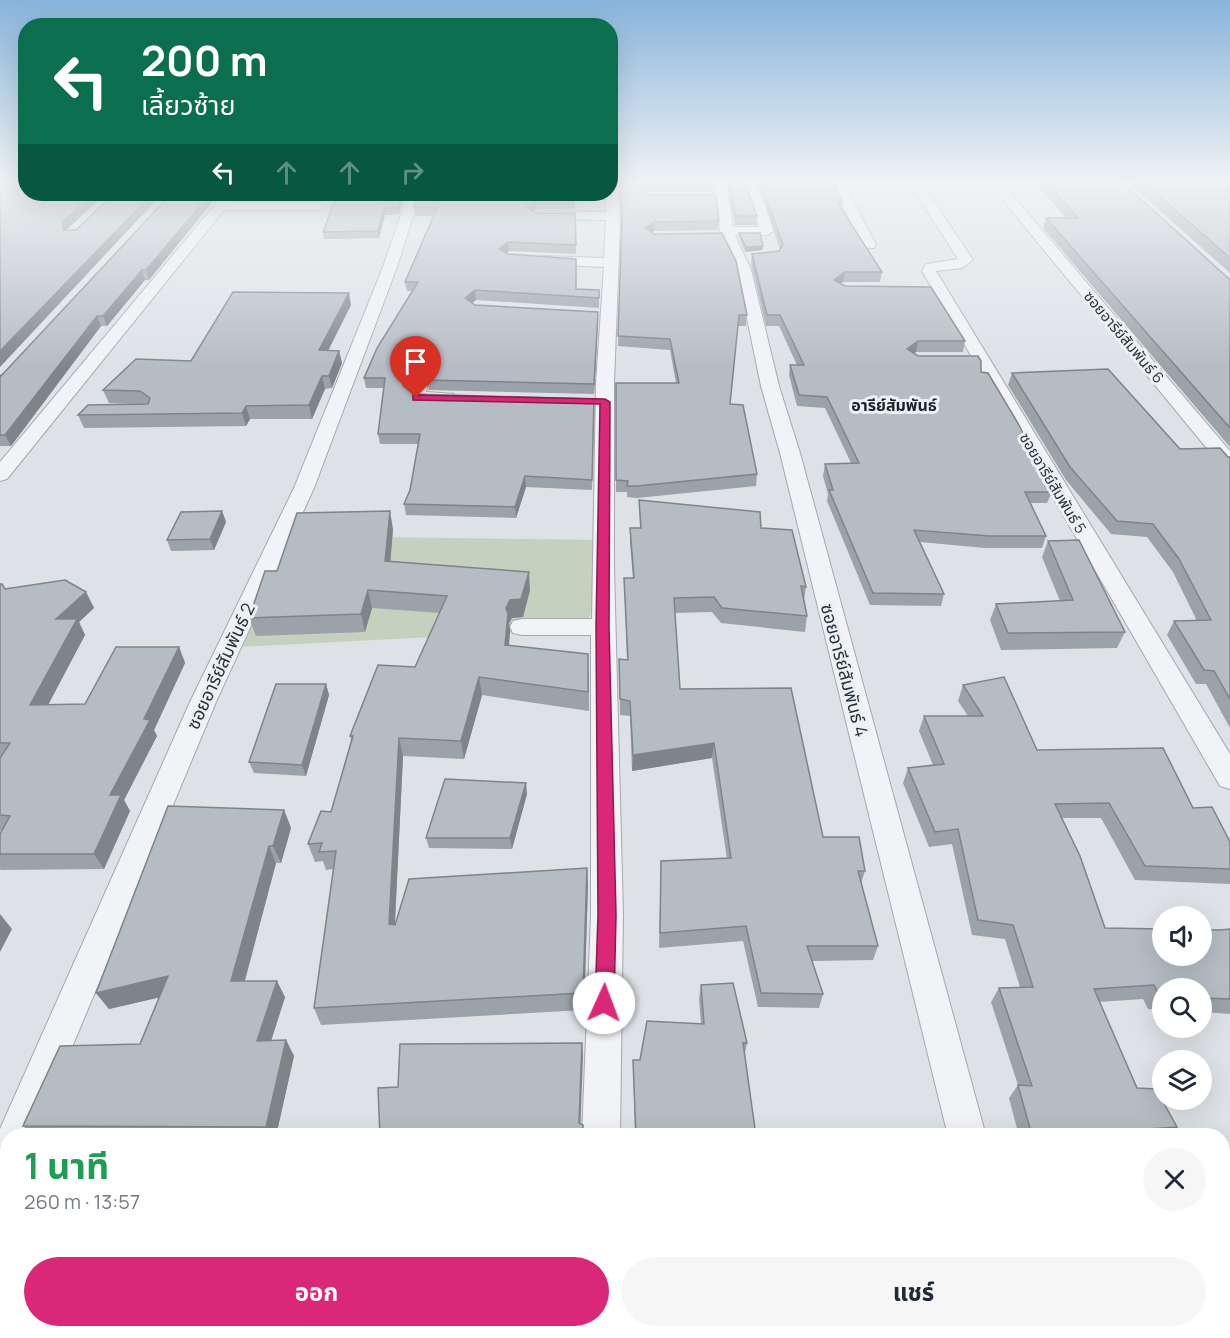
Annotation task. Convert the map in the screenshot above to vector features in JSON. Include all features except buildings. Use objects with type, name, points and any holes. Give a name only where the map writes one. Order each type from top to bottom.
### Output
[{"type":"street","points":[[0,475],[188,244]]},
{"type":"street","name":"ซอยอารีย์สัมพันธ์ 2","points":[[19,1128],[203,702],[304,488],[397,244]]},
{"type":"street","points":[[601,1128],[607,915],[602,627],[593,401],[598,315],[612,263],[612,244]]},
{"type":"street","name":"ซอยอารีย์สัมพันธ์ 4","points":[[733,244],[746,258],[770,386],[790,453],[965,1128]]},
{"type":"street","name":"ซอยอารีย์สัมพันธ์ 5","points":[[956,244],[966,260],[957,265],[928,269],[1230,778]]},
{"type":"street","name":"ซอยอารีย์สัมพันธ์ 6","points":[[1046,244],[1230,464]]},
{"type":"street","points":[[527,259],[612,263]]},
{"type":"street","points":[[918,290],[940,290]]},
{"type":"street","points":[[424,358],[416,398],[469,399]]},
{"type":"street","points":[[958,359],[980,359]]},
{"type":"street","points":[[53,410],[75,411]]},
{"type":"street","points":[[522,627],[602,627]]},
{"type":"green space","points":[[296,536],[604,540],[602,581],[585,629],[239,647]]},
{"type":"district","name":"อารีย์สัมพันธ์","points":[[894,405]]},
{"type":"route","points":[[416,398],[605,402],[602,627],[607,915],[604,1003]]}]
